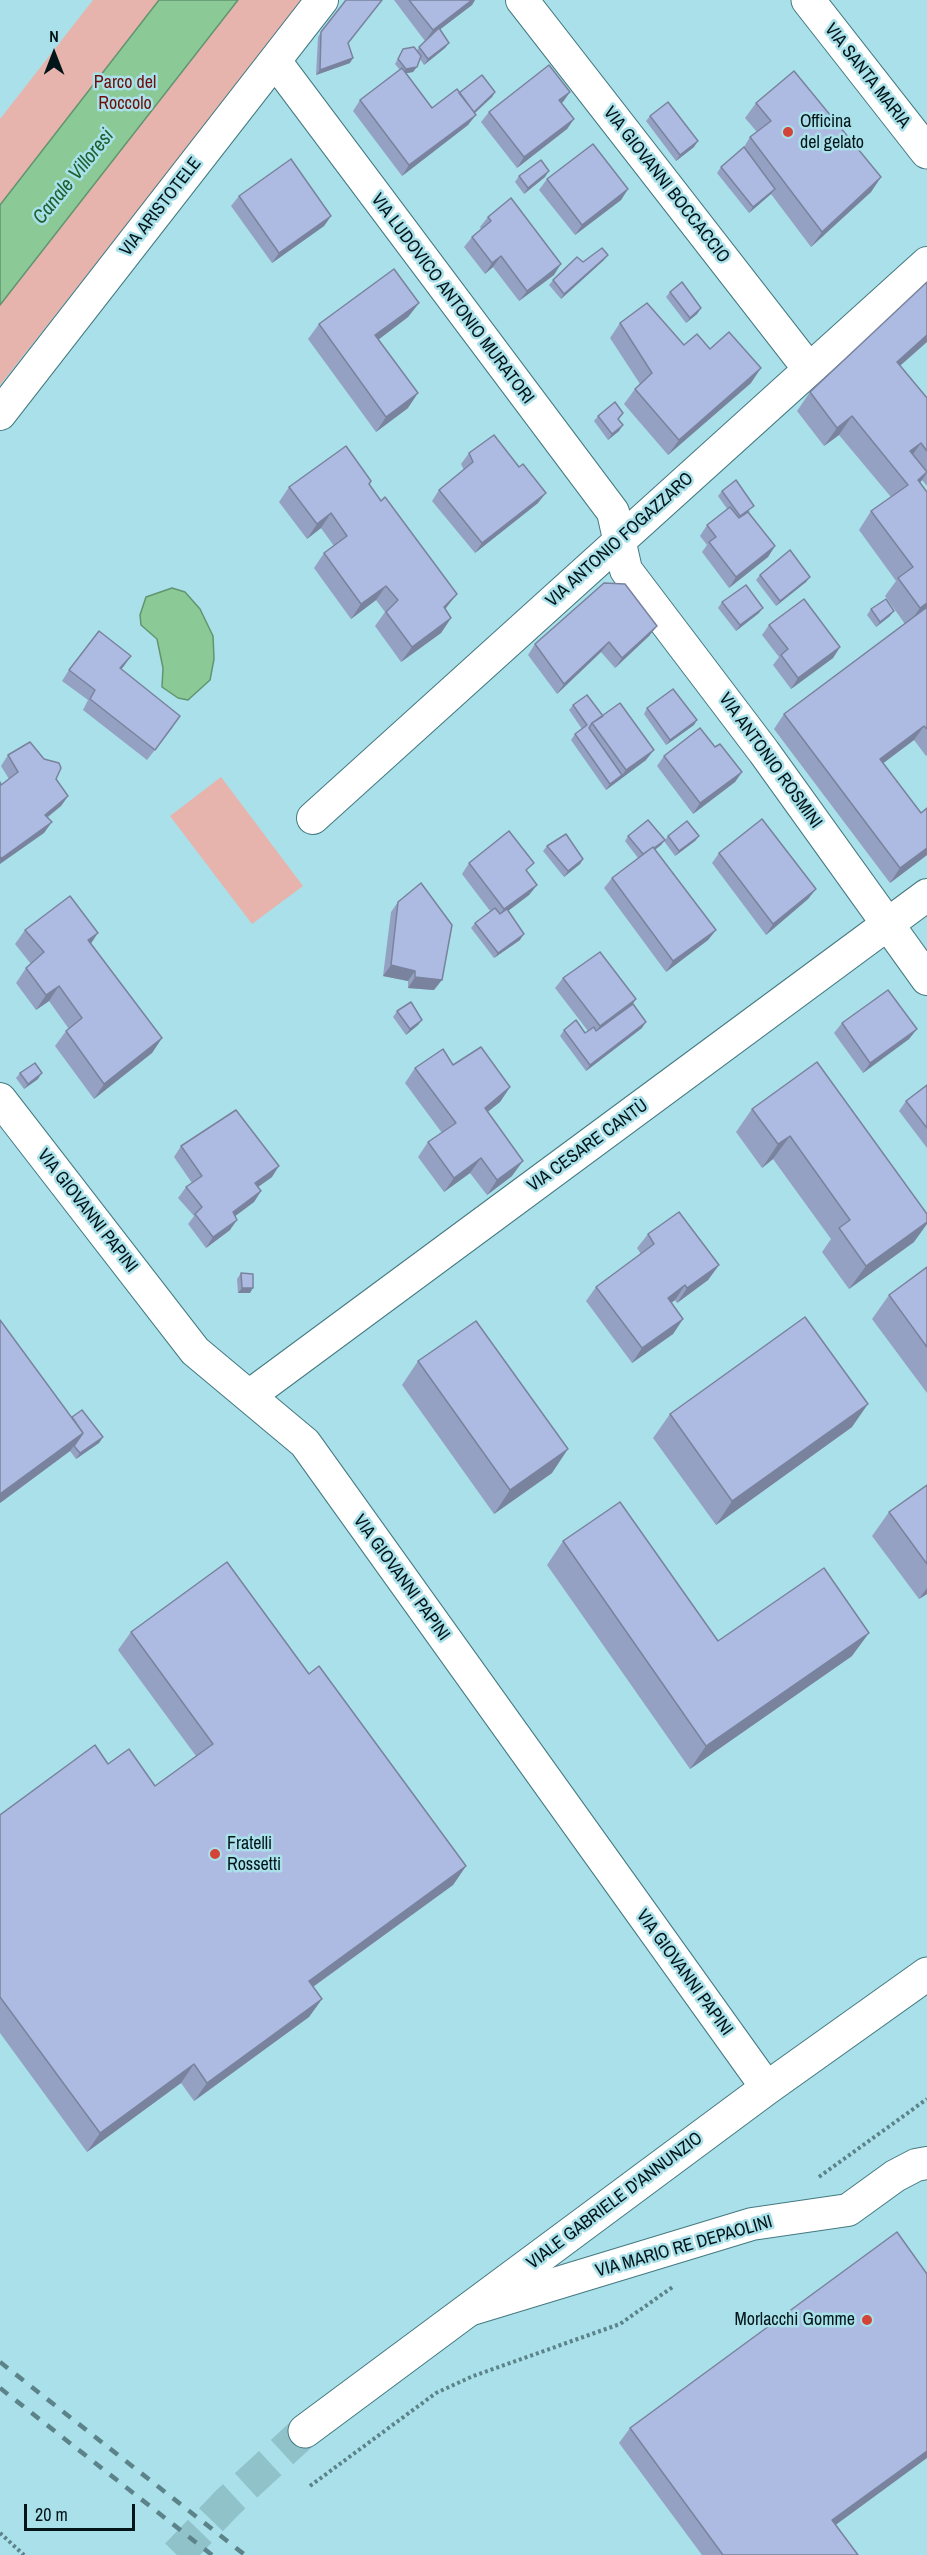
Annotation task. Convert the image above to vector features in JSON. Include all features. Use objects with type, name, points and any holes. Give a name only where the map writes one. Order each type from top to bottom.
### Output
[{"type":"main road","name":"VIA SANTA MARIA","points":[[808,0],[927,152]]},
{"type":"main road","name":"VIALE GABRIELE D'ANNUNZIO","points":[[304,2431],[767,2088],[927,1974]]},
{"type":"street","name":"VIA ARISTOTELE","points":[[0,414],[322,0]]},
{"type":"street","name":"VIA GIOVANNI BOCCACCIO","points":[[522,0],[809,369]]},
{"type":"street","name":"VIA LUDOVICO ANTONIO MURATORI","points":[[275,61],[612,512],[620,541]]},
{"type":"street","name":"VIA ANTONIO FOGAZZARO","points":[[313,818],[927,263]]},
{"type":"street","name":"VIA ANTONIO ROSMINI","points":[[620,541],[626,570],[764,752],[927,979]]},
{"type":"street","name":"VIA CESARE CANTÙ","points":[[249,1396],[927,895]]},
{"type":"street","name":"VIA GIOVANNI PAPINI","points":[[0,1099],[195,1351],[304,1443],[767,2088]]},
{"type":"street","name":"VIA MARIO RE DEPAOLINI","points":[[467,2311],[752,2224],[848,2210],[895,2176],[916,2165],[927,2163]]},
{"type":"path","points":[[817,2179],[927,2099]]},
{"type":"path","points":[[310,2486],[436,2393],[473,2376],[620,2324],[683,2280]]},
{"type":"path","points":[[0,2533],[24,2555]]},
{"type":"green space","name":"Parco del Roccolo","points":[[93,0],[304,0],[0,385],[0,119]]},
{"type":"green space","points":[[221,777],[303,886],[252,924],[170,816]]},
{"type":"water","name":"Canale Villoresi","points":[[159,0],[238,0],[0,305],[0,205]]},
{"type":"water","points":[[172,588],[185,592],[200,609],[213,636],[214,659],[210,680],[188,700],[178,698],[162,687],[163,668],[157,639],[141,625],[140,615],[146,597]]},
{"type":"building","points":[[346,0],[382,0],[348,43],[353,58],[320,70],[321,32]]},
{"type":"building","points":[[409,0],[472,0],[433,30]]},
{"type":"building","points":[[439,28],[449,43],[428,59],[419,47]]},
{"type":"building","points":[[414,47],[421,56],[417,67],[406,69],[398,59],[403,49]]},
{"type":"building","points":[[549,65],[570,92],[559,100],[574,119],[524,157],[489,112]]},
{"type":"building","points":[[402,68],[432,108],[457,89],[476,115],[409,165],[360,100]]},
{"type":"building","points":[[794,71],[881,177],[822,232],[750,137],[771,121],[756,103]]},
{"type":"building","points":[[482,75],[495,92],[474,112],[459,93]]},
{"type":"building","points":[[668,102],[698,141],[680,155],[650,116]]},
{"type":"building","points":[[593,144],[628,189],[582,225],[547,179]]},
{"type":"building","points":[[744,147],[775,189],[753,207],[721,167]]},
{"type":"building","points":[[291,159],[331,216],[279,253],[239,196]]},
{"type":"building","points":[[541,160],[549,171],[528,188],[519,176]]},
{"type":"building","points":[[511,198],[561,264],[527,291],[501,256],[492,263],[472,237],[491,221],[488,217]]},
{"type":"building","points":[[602,248],[608,255],[564,294],[553,280],[577,257],[583,262]]},
{"type":"building","points":[[394,269],[419,303],[375,335],[418,393],[386,417],[319,324]]},
{"type":"building","points":[[682,282],[701,308],[690,318],[670,292]]},
{"type":"building","points":[[927,282],[927,335],[897,362],[927,398],[927,451],[921,443],[910,451],[927,472],[918,480],[927,492],[927,603],[920,608],[898,578],[913,567],[871,511],[908,485],[852,416],[837,428],[810,392]]},
{"type":"building","points":[[647,303],[684,345],[697,334],[710,349],[729,332],[761,368],[679,440],[635,389],[652,373],[620,323]]},
{"type":"building","points":[[615,402],[623,413],[618,419],[623,425],[612,434],[598,416]]},
{"type":"building","points":[[494,435],[519,467],[523,464],[546,493],[482,543],[439,490],[473,462],[469,453]]},
{"type":"building","points":[[346,446],[371,481],[369,484],[381,501],[385,497],[457,594],[444,607],[451,618],[412,647],[386,612],[398,600],[386,586],[361,604],[324,553],[347,536],[331,513],[317,524],[289,487]]},
{"type":"building","points":[[736,480],[754,506],[740,516],[722,491]]},
{"type":"building","points":[[730,507],[739,518],[748,512],[775,546],[736,577],[709,542],[716,537],[707,525]]},
{"type":"building","points":[[790,550],[810,577],[780,601],[760,575]]},
{"type":"building","points":[[604,583],[625,584],[657,626],[622,658],[609,642],[564,684],[535,644]]},
{"type":"building","points":[[746,585],[763,608],[740,625],[722,602]]},
{"type":"building","points":[[804,599],[840,647],[798,678],[781,655],[788,649],[769,625]]},
{"type":"building","points":[[886,599],[894,611],[880,622],[871,609]]},
{"type":"building","points":[[927,607],[927,729],[924,726],[880,759],[921,813],[927,808],[927,848],[900,868],[784,714]]},
{"type":"building","points":[[99,631],[131,656],[120,668],[180,716],[155,750],[90,699],[95,690],[69,670]]},
{"type":"building","points":[[673,689],[697,720],[670,740],[647,708]]},
{"type":"building","points":[[587,695],[603,716],[592,723],[589,728],[622,775],[610,784],[575,734],[587,725],[573,705]]},
{"type":"building","points":[[620,703],[654,750],[626,770],[592,723]]},
{"type":"building","points":[[700,728],[715,747],[720,744],[742,772],[700,803],[664,756]]},
{"type":"building","points":[[30,742],[44,759],[59,763],[61,768],[56,779],[68,796],[45,815],[52,822],[2,858],[0,857],[0,782],[1,785],[18,772],[8,755]]},
{"type":"building","points":[[762,819],[816,889],[773,924],[719,853]]},
{"type":"building","points":[[648,820],[665,840],[643,854],[628,836]]},
{"type":"building","points":[[687,821],[699,836],[679,851],[668,836]]},
{"type":"building","points":[[509,831],[534,863],[526,870],[537,885],[504,909],[469,863]]},
{"type":"building","points":[[566,834],[583,859],[568,871],[547,846]]},
{"type":"building","points":[[653,847],[716,930],[673,961],[612,878]]},
{"type":"building","points":[[421,883],[452,925],[442,980],[415,977],[415,971],[391,965],[398,902]]},
{"type":"building","points":[[70,896],[98,933],[88,940],[162,1038],[104,1084],[66,1031],[82,1018],[59,986],[46,995],[26,968],[44,952],[25,930]]},
{"type":"building","points":[[495,908],[500,914],[507,909],[524,934],[498,953],[475,923]]},
{"type":"building","points":[[600,952],[636,999],[600,1026],[563,978]]},
{"type":"building","points":[[888,990],[917,1029],[870,1063],[842,1023]]},
{"type":"building","points":[[411,1002],[422,1020],[410,1029],[397,1011]]},
{"type":"building","points":[[633,1004],[646,1022],[590,1065],[564,1030],[576,1020],[585,1033],[594,1027],[596,1031]]},
{"type":"building","points":[[481,1047],[510,1087],[485,1108],[523,1161],[497,1180],[481,1158],[454,1178],[428,1142],[456,1123],[415,1068],[443,1049],[453,1065]]},
{"type":"building","points":[[817,1062],[927,1214],[927,1222],[866,1266],[839,1228],[850,1220],[790,1136],[778,1144],[752,1109]]},
{"type":"building","points":[[35,1063],[42,1073],[28,1084],[20,1073]]},
{"type":"building","points":[[927,1085],[927,1128],[906,1101]]},
{"type":"building","points":[[236,1110],[279,1166],[255,1183],[261,1191],[233,1212],[237,1220],[213,1237],[195,1214],[202,1207],[186,1187],[202,1176],[181,1146]]},
{"type":"building","points":[[679,1212],[719,1265],[687,1288],[685,1285],[668,1298],[683,1319],[642,1348],[596,1287],[654,1244],[648,1234]]},
{"type":"building","points":[[927,1267],[927,1347],[889,1295]]},
{"type":"building","points":[[241,1273],[253,1274],[253,1288],[242,1288]]},
{"type":"building","points":[[805,1317],[868,1404],[732,1501],[670,1414]]},
{"type":"building","points":[[0,1320],[83,1433],[0,1494]]},
{"type":"building","points":[[476,1321],[568,1449],[510,1490],[418,1361]]},
{"type":"building","points":[[82,1410],[103,1437],[80,1453],[74,1446],[83,1433],[72,1417]]},
{"type":"building","points":[[927,1485],[927,1564],[889,1512]]},
{"type":"building","points":[[620,1502],[718,1641],[824,1568],[869,1633],[706,1746],[563,1541]]},
{"type":"building","name":"Fratelli Rossetti","points":[[227,1562],[309,1674],[319,1666],[466,1866],[309,1981],[322,1999],[207,2083],[194,2064],[100,2133],[0,1997],[0,1815],[95,1745],[108,1764],[129,1749],[155,1786],[213,1744],[131,1632]]},
{"type":"building","points":[[897,2232],[927,2274],[927,2451],[832,2520],[858,2555],[723,2555],[630,2428]]},
{"type":"tunnel","points":[[177,2555],[228,2502],[305,2431]]},
{"type":"railway","points":[[0,2362],[245,2555]]},
{"type":"railway","points":[[0,2388],[212,2555]]},
{"type":"place","name":"Officina del gelato","points":[[788,132]]},
{"type":"place","name":"Fratelli Rossetti","points":[[215,1854]]},
{"type":"place","name":"Morlacchi Gomme","points":[[867,2320]]}]
